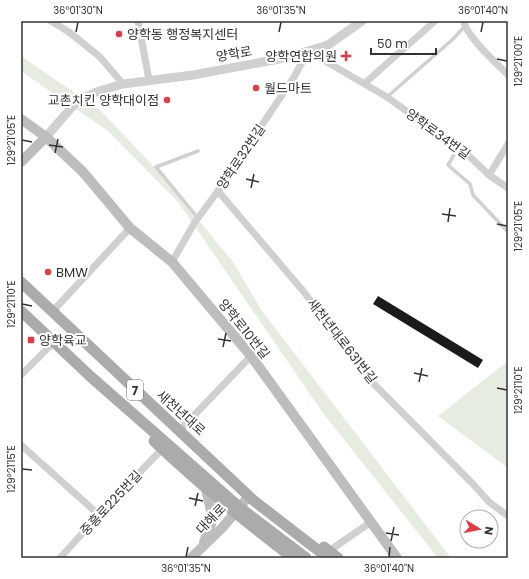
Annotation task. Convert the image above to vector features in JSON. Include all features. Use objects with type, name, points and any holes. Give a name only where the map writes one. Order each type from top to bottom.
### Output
[{"type":"main road","name":"양학로10번길","points":[[21,119],[46,137],[83,172],[130,228],[172,262],[251,356],[397,558]]},
{"type":"main road","name":"양학로","points":[[21,162],[46,137]]},
{"type":"main road","name":"새천년대로","points":[[21,282],[147,402],[180,430],[251,498],[332,556]]},
{"type":"main road","name":"7","points":[[21,311],[237,510]]},
{"type":"main road","points":[[143,424],[151,438],[206,489],[306,558]]},
{"type":"main road","points":[[203,546],[213,519],[206,489]]},
{"type":"main road","name":"대해로","points":[[191,558],[222,528],[237,510],[251,498]]},
{"type":"main road","points":[[237,510],[293,558]]},
{"type":"street","points":[[51,21],[69,32],[100,57],[123,84]]},
{"type":"street","points":[[138,21],[149,80]]},
{"type":"street","name":"양학로","points":[[46,137],[77,101],[96,92],[123,84],[216,70],[279,59],[308,52],[328,45],[362,21]]},
{"type":"street","points":[[365,83],[434,21]]},
{"type":"street","points":[[464,23],[482,48],[508,76]]},
{"type":"street","name":"양학로34번길","points":[[308,52],[387,96],[469,156],[490,175],[508,188]]},
{"type":"street","name":"양학로32번길","points":[[172,262],[198,218],[218,191],[294,77],[308,52]]},
{"type":"street","points":[[490,175],[508,144]]},
{"type":"street","name":"새천년대로631번길","points":[[218,191],[304,292],[367,377],[489,502],[508,516]]},
{"type":"street","points":[[52,312],[130,228]]},
{"type":"street","points":[[21,375],[54,342]]},
{"type":"street","points":[[180,430],[251,356]]},
{"type":"street","points":[[21,445],[98,515]]},
{"type":"street","name":"중흥로225번길","points":[[60,558],[98,515],[162,449]]},
{"type":"street","points":[[332,556],[371,522]]},
{"type":"lane","points":[[387,96],[452,40],[464,23]]},
{"type":"lane","points":[[458,148],[448,165],[470,184],[473,195],[508,232]]},
{"type":"lane","points":[[198,152],[156,167],[198,218]]},
{"type":"shaded area","points":[[21,56],[101,111],[158,171],[233,262],[262,311],[451,558],[438,558],[323,413],[178,202],[108,131],[21,71]]},
{"type":"shaded area","points":[[508,361],[508,468],[438,416]]},
{"type":"building","points":[[378,296],[483,360],[478,368],[373,304]]},
{"type":"place","name":"양학동 행정복지센터","points":[[119,34]]},
{"type":"place","name":"양학연합의원","points":[[346,56]]},
{"type":"place","name":"월드마트","points":[[256,88]]},
{"type":"place","name":"교촌치킨 양학대이점","points":[[167,100]]},
{"type":"place","name":"BMW","points":[[48,272]]},
{"type":"place","name":"양학육교","points":[[31,340]]}]
